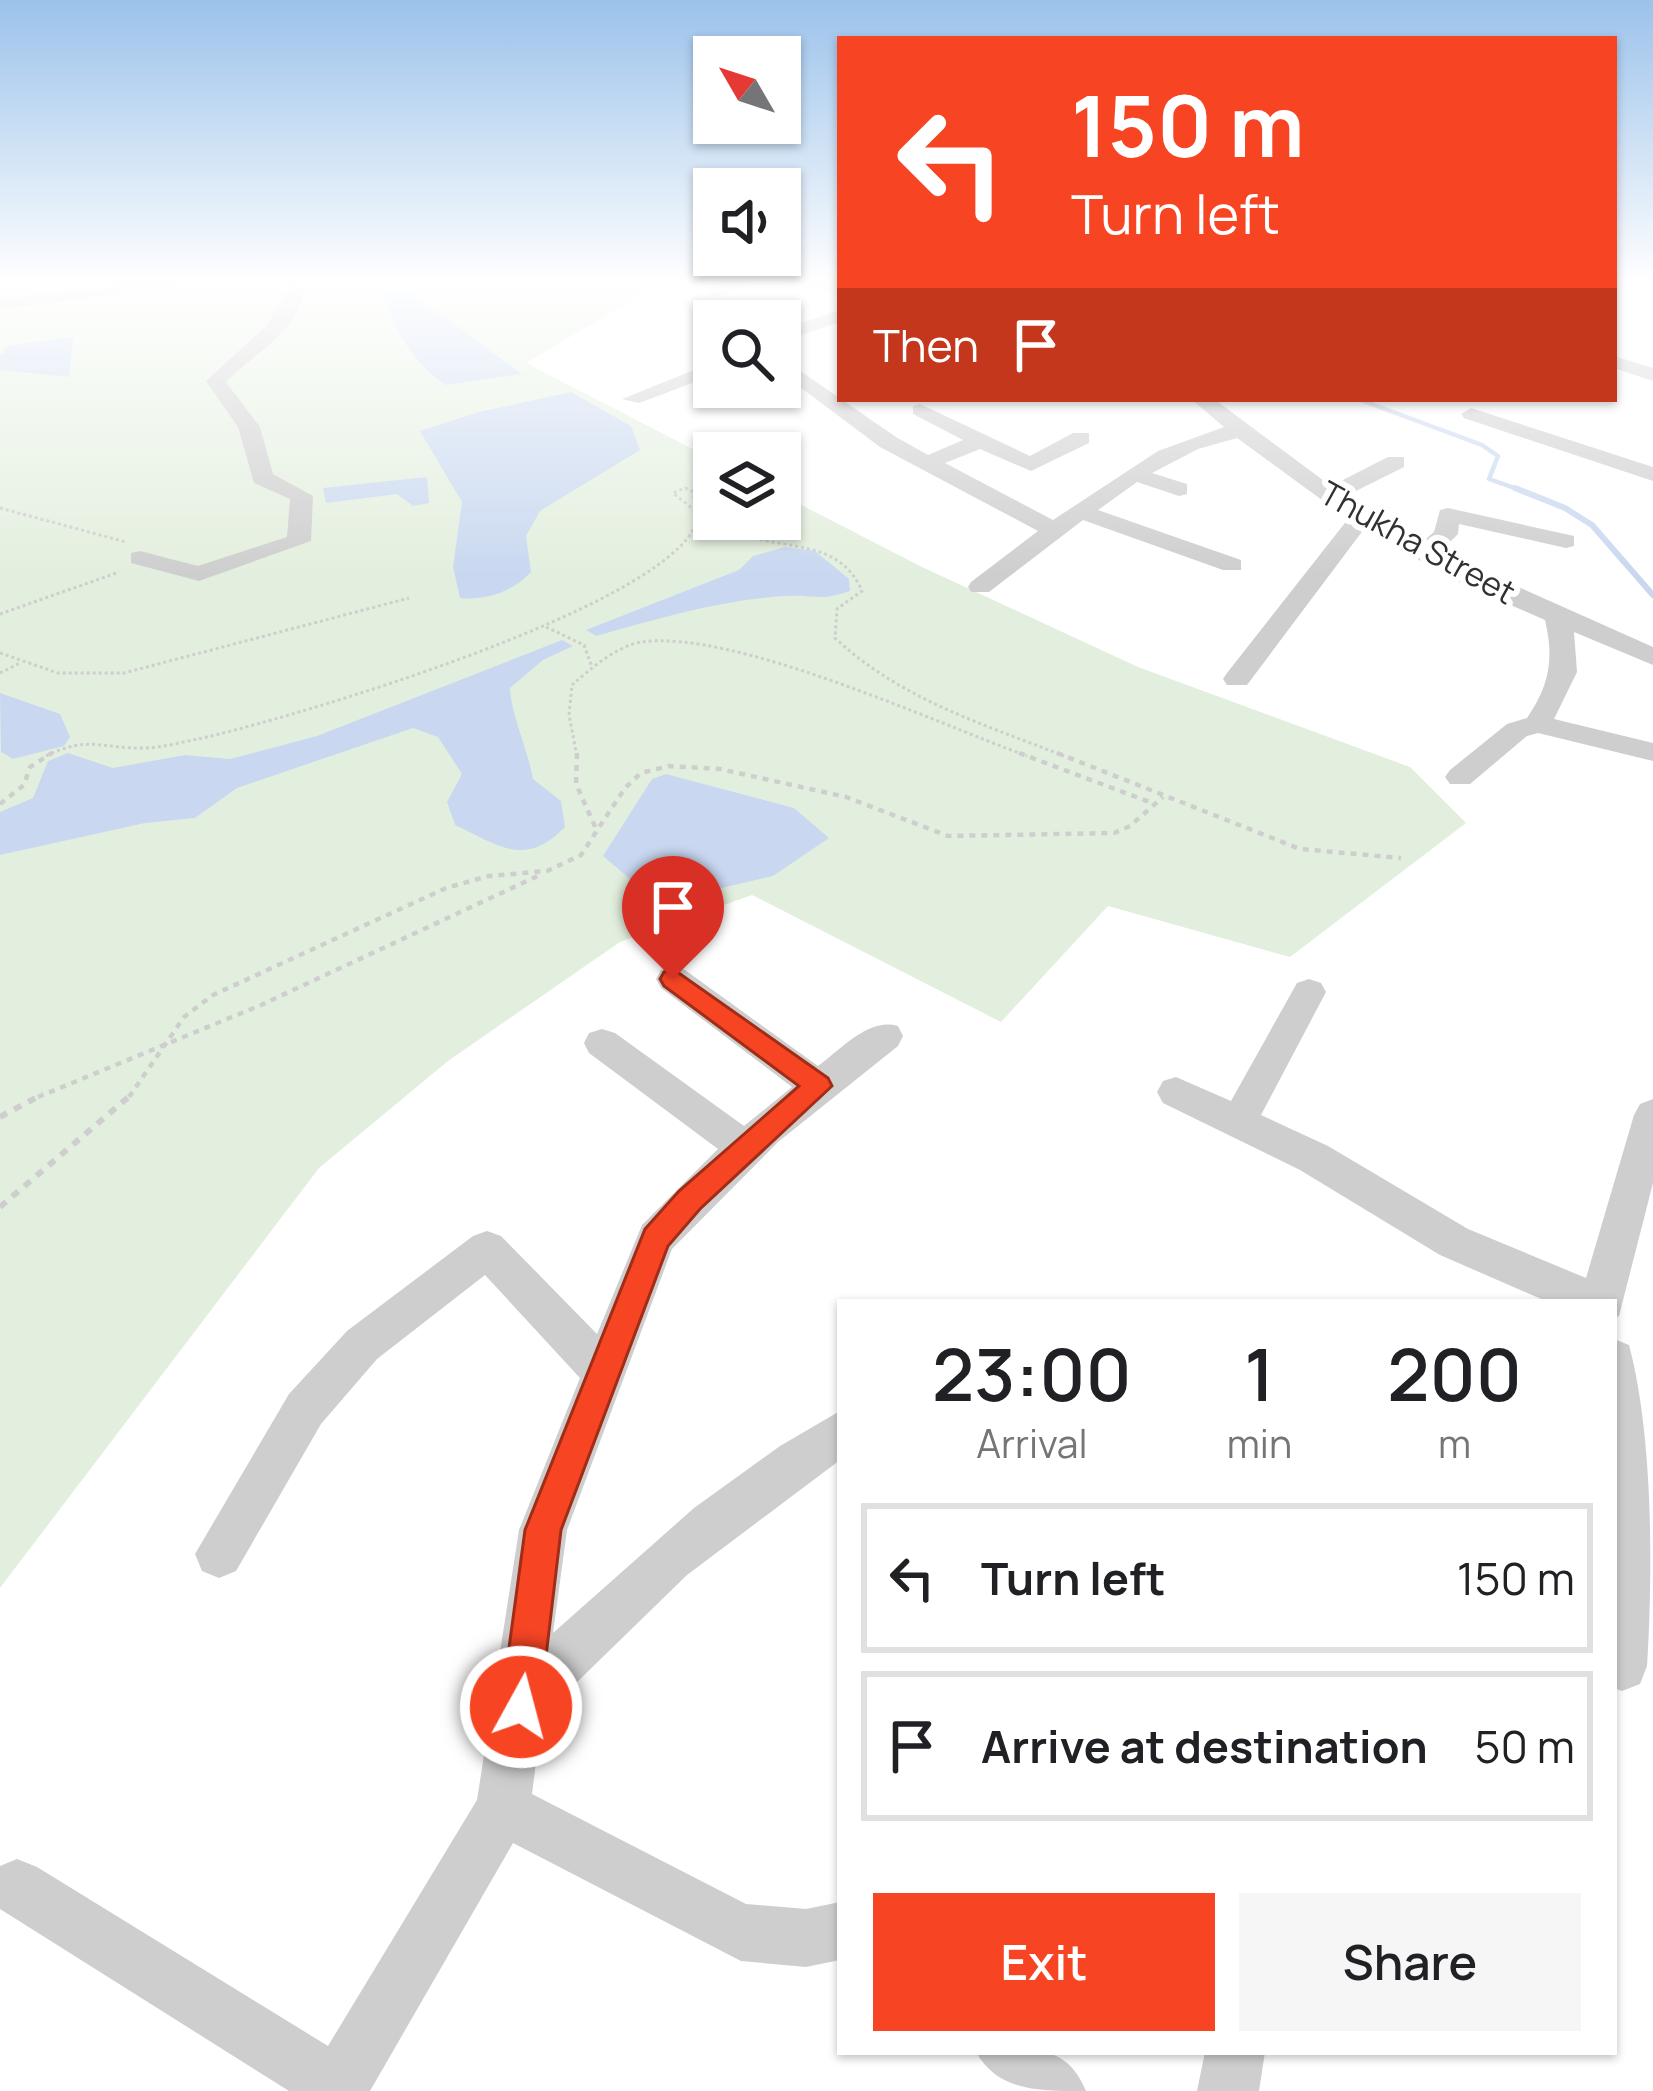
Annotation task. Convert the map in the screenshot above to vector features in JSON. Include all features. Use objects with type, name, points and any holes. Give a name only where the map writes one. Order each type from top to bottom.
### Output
[{"type":"street","points":[[140,558],[199,574],[290,547],[302,536],[302,496],[287,486],[266,483],[244,418],[223,400],[219,380]]},
{"type":"street","points":[[632,399],[683,380]]},
{"type":"street","points":[[803,380],[888,442],[1054,530]]},
{"type":"street","name":"Thukha Street","points":[[1205,402],[1361,517],[1424,553],[1465,576],[1653,657]]},
{"type":"street","points":[[920,410],[1031,464],[1082,438]]},
{"type":"street","points":[[1471,414],[1653,474]]},
{"type":"street","points":[[980,587],[1134,474],[1186,443],[1243,430]]},
{"type":"street","points":[[927,464],[980,441]]},
{"type":"street","points":[[1328,494],[1348,489],[1396,462]]},
{"type":"street","points":[[1134,474],[1179,489]]},
{"type":"street","points":[[1082,512],[1232,565]]},
{"type":"street","points":[[1424,553],[1446,534],[1448,515],[1566,541]]},
{"type":"street","points":[[1237,680],[1361,517]]},
{"type":"street","points":[[1537,724],[1557,695],[1568,667],[1556,614]]},
{"type":"street","points":[[1460,778],[1517,730],[1537,724],[1653,752]]},
{"type":"street","points":[[673,979],[818,1086]]},
{"type":"street","points":[[1240,1121],[1309,992]]},
{"type":"street","points":[[16,1887],[337,2089],[503,1808],[543,1530],[656,1238],[689,1200],[818,1086],[885,1036]]},
{"type":"street","points":[[602,1043],[748,1150]]},
{"type":"street","points":[[1176,1092],[1314,1158],[1454,1242],[1588,1299]]},
{"type":"street","points":[[1604,1299],[1653,1115]]},
{"type":"street","points":[[219,1554],[319,1393],[362,1345],[487,1249],[604,1372]]},
{"type":"street","points":[[1617,1376],[1631,1492],[1630,1667]]},
{"type":"street","points":[[521,1707],[577,1641],[640,1580],[837,1435]]},
{"type":"street","points":[[503,1808],[742,1933],[829,1938]]},
{"type":"street","points":[[1010,2055],[1055,2091]]},
{"type":"street","points":[[1228,2091],[1234,2055]]},
{"type":"path","points":[[692,490],[700,514],[673,493],[692,490]]},
{"type":"path","points":[[0,508],[132,544],[140,558],[116,574],[0,614]]},
{"type":"path","points":[[0,804],[24,785],[30,767],[74,746],[102,741],[149,749],[361,697],[544,626],[652,567],[693,531]]},
{"type":"path","points":[[760,540],[810,545],[832,554],[859,578],[862,591],[837,609],[835,638],[868,669],[926,702],[1300,849],[1400,858]]},
{"type":"path","points":[[0,653],[58,673],[124,673],[410,598]]},
{"type":"path","points":[[544,626],[584,645],[592,668]]},
{"type":"path","points":[[598,833],[576,784],[577,746],[569,715],[572,685],[638,642],[694,644],[753,657],[1155,804]]},
{"type":"path","points":[[0,673],[20,663]]},
{"type":"path","points":[[0,1117],[59,1085],[261,1006],[581,855],[625,788],[641,773],[669,766],[721,770],[846,797],[948,836],[1114,833],[1130,826],[1162,796]]},
{"type":"path","points":[[0,1207],[133,1094],[184,1017],[213,995],[446,888],[488,876],[547,871]]},
{"type":"green space","points":[[0,380],[558,380],[693,449],[693,540],[801,540],[801,505],[1138,667],[1410,767],[1466,823],[1290,957],[1108,906],[1001,1022],[752,895],[620,942],[448,1061],[319,1168],[0,1588]]},
{"type":"water","points":[[438,380],[483,380],[445,385]]},
{"type":"water","points":[[571,392],[631,426],[640,450],[540,511],[526,536],[531,572],[524,579],[489,596],[460,598],[453,567],[462,502],[420,431],[479,412]]},
{"type":"water","points":[[427,477],[429,503],[413,506],[397,494],[326,503],[323,488]]},
{"type":"water","points":[[785,547],[815,551],[849,579],[850,591],[824,597],[739,601],[596,636],[586,630],[739,570],[753,556]]},
{"type":"water","points":[[562,640],[573,646],[543,660],[510,688],[533,779],[561,801],[565,827],[537,847],[499,846],[455,825],[447,802],[462,774],[438,737],[413,728],[237,788],[195,818],[145,823],[0,855],[0,812],[33,798],[48,761],[68,753],[113,768],[185,755],[230,759],[317,736]]},
{"type":"water","points":[[0,693],[60,714],[70,737],[64,746],[13,759],[1,752]]},
{"type":"water","points":[[666,774],[794,808],[829,838],[773,876],[658,903],[603,856],[652,779]]},
{"type":"waterway","points":[[1366,402],[1482,445],[1498,456],[1489,479],[1519,490]]},
{"type":"waterway","points":[[1515,488],[1519,490]]},
{"type":"waterway","points":[[1519,490],[1523,491]]},
{"type":"waterway","points":[[1519,490],[1592,525],[1653,595]]},
{"type":"route","points":[[521,1707],[543,1530],[656,1238],[689,1200],[818,1086],[673,979]]}]
